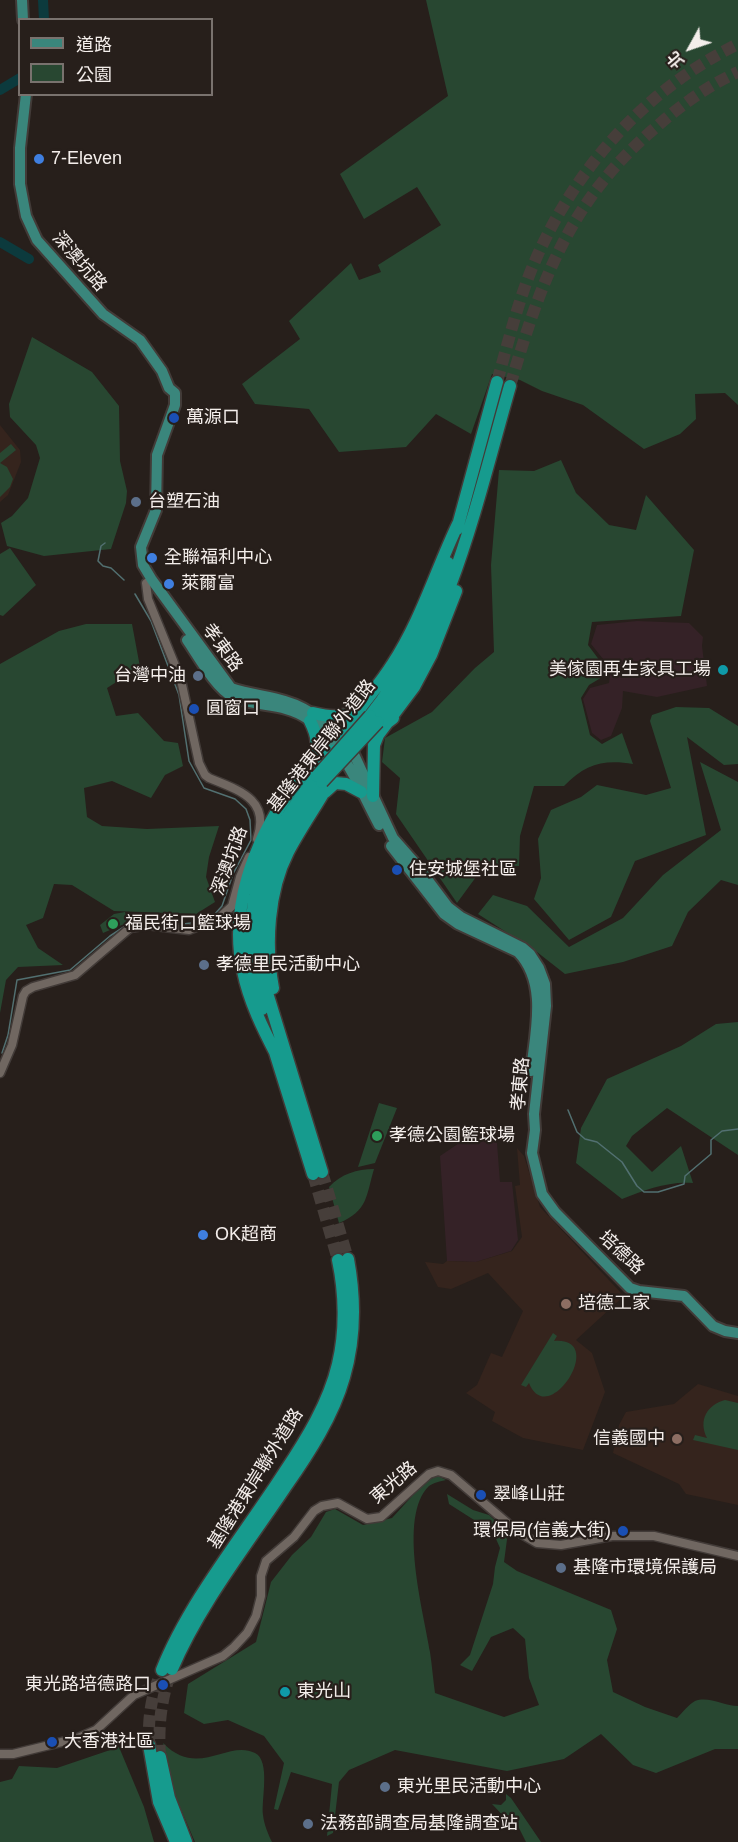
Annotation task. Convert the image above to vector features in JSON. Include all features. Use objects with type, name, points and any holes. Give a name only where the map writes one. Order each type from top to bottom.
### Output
[{"type":"highway","name":"基隆港東岸聯外道路","points":[[374,719],[416,642],[439,589],[497,381]]},
{"type":"highway","name":"基隆港東岸聯外道路","points":[[318,1173],[281,1054],[264,983],[260,958],[260,927],[266,880],[284,837],[293,805],[395,699],[429,638],[456,568],[510,386]]},
{"type":"highway","points":[[318,803],[336,783],[346,784],[367,794],[374,745],[378,735],[414,687],[446,619],[467,558],[478,496]]},
{"type":"highway","points":[[281,1054],[271,978],[269,936],[278,878],[287,855],[318,803],[344,750],[349,724],[392,665],[416,624],[458,524]]},
{"type":"highway","points":[[281,1054],[260,1024],[242,970],[239,942],[241,912],[248,878],[263,835],[293,805],[297,782],[318,749],[312,717],[343,717],[357,711]]},
{"type":"highway","points":[[297,782],[323,755],[344,750],[393,718]]},
{"type":"highway","name":"基隆港東岸聯外道路","points":[[167,1669],[170,1649],[191,1621],[335,1389],[348,1314],[347,1278],[343,1259]]},
{"type":"highway","points":[[149,1745],[176,1842]]},
{"type":"highway","points":[[160,1757],[164,1800],[186,1842]]},
{"type":"main road","points":[[22,0],[23,18]]},
{"type":"main road","points":[[28,0],[28,18]]},
{"type":"main road","name":"深澳坑路","points":[[26,96],[20,148],[20,183],[24,208],[37,240],[103,314],[140,340],[162,371],[169,388],[165,419],[151,455],[148,514],[135,550],[139,569],[149,582]]},
{"type":"main road","name":"孝東路","points":[[149,582],[231,688],[289,702],[312,717],[344,750],[393,838],[448,908],[460,917],[523,948],[530,954],[545,984],[546,1006],[533,1142]]},
{"type":"main road","name":"培德路","points":[[533,1142],[534,1162],[540,1188],[546,1200],[621,1280],[630,1288],[639,1291],[684,1296],[713,1326],[738,1333]]},
{"type":"street","name":"深澳坑路","points":[[0,1073],[12,1045],[26,991],[40,984],[75,975],[130,928],[147,925],[189,930],[219,918],[232,906],[240,877],[260,831],[260,816],[252,800],[246,794],[209,778],[202,771],[181,680],[148,599],[149,582]]},
{"type":"street","name":"東光路","points":[[0,1754],[13,1754],[78,1738],[96,1730],[134,1695],[223,1656],[242,1640],[256,1616],[261,1596],[261,1576],[266,1561],[294,1537],[314,1512],[322,1506],[338,1503],[367,1519],[381,1517],[429,1473],[438,1471],[451,1475],[518,1532],[537,1543],[561,1545],[612,1536],[654,1536],[738,1556]]},
{"type":"shaded area","points":[[0,425],[20,450],[21,462],[8,495],[0,502]]},
{"type":"shaded area","points":[[637,621],[689,623],[703,637],[707,686],[657,697],[623,691],[622,708],[611,736],[601,740],[592,733],[583,699],[590,688],[609,683],[611,669],[591,644],[597,625]]},
{"type":"shaded area","points":[[483,1127],[491,1133],[497,1143],[500,1182],[512,1182],[518,1240],[511,1251],[476,1262],[447,1261],[440,1156]]},
{"type":"shaded area","name":"培德工家","points":[[517,1148],[524,1156],[540,1207],[624,1296],[576,1340],[592,1353],[605,1392],[583,1450],[523,1438],[492,1421],[495,1412],[466,1393],[477,1385],[491,1353],[502,1357],[523,1311],[488,1273],[451,1289],[438,1287],[425,1262],[443,1264],[447,1261],[476,1262],[512,1251],[522,1237],[515,1186],[520,1185]]},
{"type":"shaded area","name":"信義國中","points":[[698,1384],[738,1396],[738,1505],[686,1494],[679,1484],[613,1453],[619,1425],[626,1412],[674,1404]]},
{"type":"green space","points":[[426,0],[738,0],[738,405],[725,393],[695,394],[696,419],[680,434],[644,449],[583,405],[542,391],[520,380],[492,374],[471,434],[436,414],[406,447],[339,452],[309,409],[255,404],[242,384],[300,339],[289,321],[351,263],[359,280],[381,272],[378,265],[441,225],[417,187],[364,219],[340,174],[448,96]]},
{"type":"green space","points":[[32,337],[92,372],[119,406],[120,461],[127,491],[126,503],[111,549],[44,556],[7,546],[1,523],[12,516],[28,498],[40,458],[36,445],[10,417],[9,404]]},
{"type":"green space","points":[[11,444],[16,450],[0,463],[0,453]]},
{"type":"green space","points":[[561,460],[576,493],[609,525],[636,530],[646,495],[694,550],[681,616],[592,622],[588,645],[609,673],[589,685],[581,698],[590,735],[602,744],[622,733],[633,764],[604,763],[587,768],[564,786],[534,786],[520,836],[519,866],[489,865],[476,877],[457,903],[396,814],[400,778],[382,762],[385,738],[432,712],[494,652],[491,565],[499,470],[534,471]]},
{"type":"green space","points":[[0,463],[7,467],[13,479],[10,487],[0,497]]},
{"type":"green space","points":[[10,548],[36,585],[3,616],[0,615],[0,554]]},
{"type":"green space","points":[[86,624],[132,624],[140,667],[107,688],[116,716],[138,713],[164,741],[178,743],[183,766],[165,775],[151,798],[112,781],[84,788],[87,817],[102,826],[147,829],[219,826],[209,857],[206,877],[215,902],[196,914],[114,911],[72,885],[54,884],[43,918],[26,925],[38,948],[63,965],[18,967],[6,980],[0,1013],[0,664],[59,631]]},
{"type":"green space","points":[[676,707],[709,708],[738,726],[738,764],[724,765],[687,737],[706,835],[635,861],[611,917],[569,940],[534,899],[541,878],[538,839],[551,810],[581,797],[597,785],[646,795],[671,788],[650,721],[652,715]]},
{"type":"green space","points":[[700,762],[738,782],[738,885],[721,880],[688,912],[672,946],[623,962],[565,974],[537,952],[478,914],[493,895],[527,906],[569,947],[623,918],[663,875],[721,830]]},
{"type":"green space","name":"福民街口籃球場","points":[[125,912],[129,922],[103,933],[100,925],[114,914]]},
{"type":"green space","points":[[738,1022],[738,1155],[667,1108],[632,1136],[626,1146],[652,1172],[681,1146],[693,1183],[648,1189],[622,1199],[576,1163],[581,1128],[607,1079],[681,1046],[716,1024]]},
{"type":"green space","name":"孝德公園籃球場","points":[[379,1103],[397,1108],[375,1163],[358,1167]]},
{"type":"green space","points":[[374,1169],[361,1208],[339,1223],[329,1187],[350,1173]]},
{"type":"green space","points":[[553,1333],[557,1336],[554,1341],[569,1343],[576,1352],[575,1365],[569,1378],[560,1389],[549,1396],[538,1395],[529,1383],[526,1387],[521,1385]]},
{"type":"green space","points":[[725,1400],[738,1403],[738,1450],[693,1440],[695,1435],[707,1438],[703,1425],[706,1414],[713,1406]]},
{"type":"green space","points":[[438,1476],[446,1480],[429,1486],[420,1500],[415,1520],[414,1542],[415,1566],[435,1693],[504,1717],[539,1705],[529,1678],[525,1639],[513,1628],[491,1637],[472,1671],[460,1665],[470,1655],[493,1584],[500,1548],[493,1532],[449,1504],[447,1494],[473,1510],[489,1515],[508,1532],[504,1562],[517,1571],[611,1610],[617,1629],[607,1660],[613,1692],[645,1707],[677,1718],[690,1704],[700,1700],[738,1706],[738,1749],[715,1749],[656,1773],[633,1765],[601,1734],[564,1759],[507,1771],[395,1750],[349,1770],[339,1782],[333,1833],[327,1836],[332,1784],[291,1772],[278,1810],[274,1809],[284,1763],[264,1736],[228,1720],[204,1724],[184,1713],[188,1684],[256,1642],[271,1582],[292,1555],[311,1537],[326,1512],[335,1509],[363,1525],[392,1518],[426,1481]]},
{"type":"green space","points":[[163,1743],[176,1753],[188,1758],[245,1750],[260,1757],[264,1772],[263,1815],[272,1842],[195,1842],[173,1791]]},
{"type":"green space","points":[[119,1747],[144,1807],[154,1842],[0,1842],[0,1782],[12,1779],[19,1766],[57,1768]]},
{"type":"green space","points":[[506,1794],[541,1842],[526,1842],[518,1826],[511,1824],[492,1804],[501,1805],[506,1800]]},
{"type":"waterway","points":[[43,0],[44,18]]},
{"type":"waterway","points":[[0,90],[18,79]]},
{"type":"waterway","points":[[0,242],[29,259]]},
{"type":"waterway","points":[[105,543],[101,546],[98,561],[103,566],[111,568],[124,580]]},
{"type":"waterway","points":[[2,1053],[8,1035],[17,980],[70,970],[110,936],[136,919],[155,918],[183,924],[214,915],[222,906],[233,874],[251,840],[250,820],[246,809],[235,799],[204,788],[189,761],[179,695],[151,621],[135,594]]},
{"type":"waterway","points":[[568,1110],[577,1132],[585,1139],[597,1142],[622,1162],[637,1186],[644,1192],[658,1192],[684,1184],[685,1176],[711,1154],[711,1140],[722,1131],[738,1129]]},
{"type":"tunnel","points":[[497,382],[517,310],[532,268],[568,198],[590,166],[642,110],[672,85],[704,63],[738,44]]},
{"type":"tunnel","points":[[510,386],[547,277],[562,245],[600,184],[625,156],[674,112],[705,90],[738,72]]},
{"type":"tunnel","points":[[322,1172],[348,1259]]},
{"type":"tunnel","points":[[313,1174],[338,1260]]},
{"type":"tunnel","points":[[160,1757],[161,1712],[172,1669]]},
{"type":"tunnel","points":[[149,1745],[151,1707],[162,1670]]},
{"type":"place","name":"7-Eleven","points":[[39,159]]},
{"type":"place","name":"萬源口","points":[[174,418]]},
{"type":"place","name":"台塑石油","points":[[136,502]]},
{"type":"place","name":"全聯福利中心","points":[[152,558]]},
{"type":"place","name":"萊爾富","points":[[169,584]]},
{"type":"place","name":"美傢園再生家具工場","points":[[723,670]]},
{"type":"place","name":"台灣中油","points":[[198,676]]},
{"type":"place","name":"圓窗口","points":[[194,709]]},
{"type":"place","name":"住安城堡社區","points":[[397,870]]},
{"type":"place","name":"福民街口籃球場","points":[[113,924]]},
{"type":"place","name":"孝德里民活動中心","points":[[204,965]]},
{"type":"place","name":"孝德公園籃球場","points":[[377,1136]]},
{"type":"place","name":"OK超商","points":[[203,1235]]},
{"type":"place","name":"培德工家","points":[[566,1304]]},
{"type":"place","name":"信義國中","points":[[677,1439]]},
{"type":"place","name":"翠峰山莊","points":[[481,1495]]},
{"type":"place","name":"環保局(信義大街)","points":[[623,1531]]},
{"type":"place","name":"基隆市環境保護局","points":[[561,1568]]},
{"type":"place","name":"東光路培德路口","points":[[163,1685]]},
{"type":"place","name":"東光山","points":[[285,1692]]},
{"type":"place","name":"大香港社區","points":[[52,1742]]},
{"type":"place","name":"東光里民活動中心","points":[[385,1787]]},
{"type":"place","name":"法務部調查局基隆調查站","points":[[308,1824]]}]
